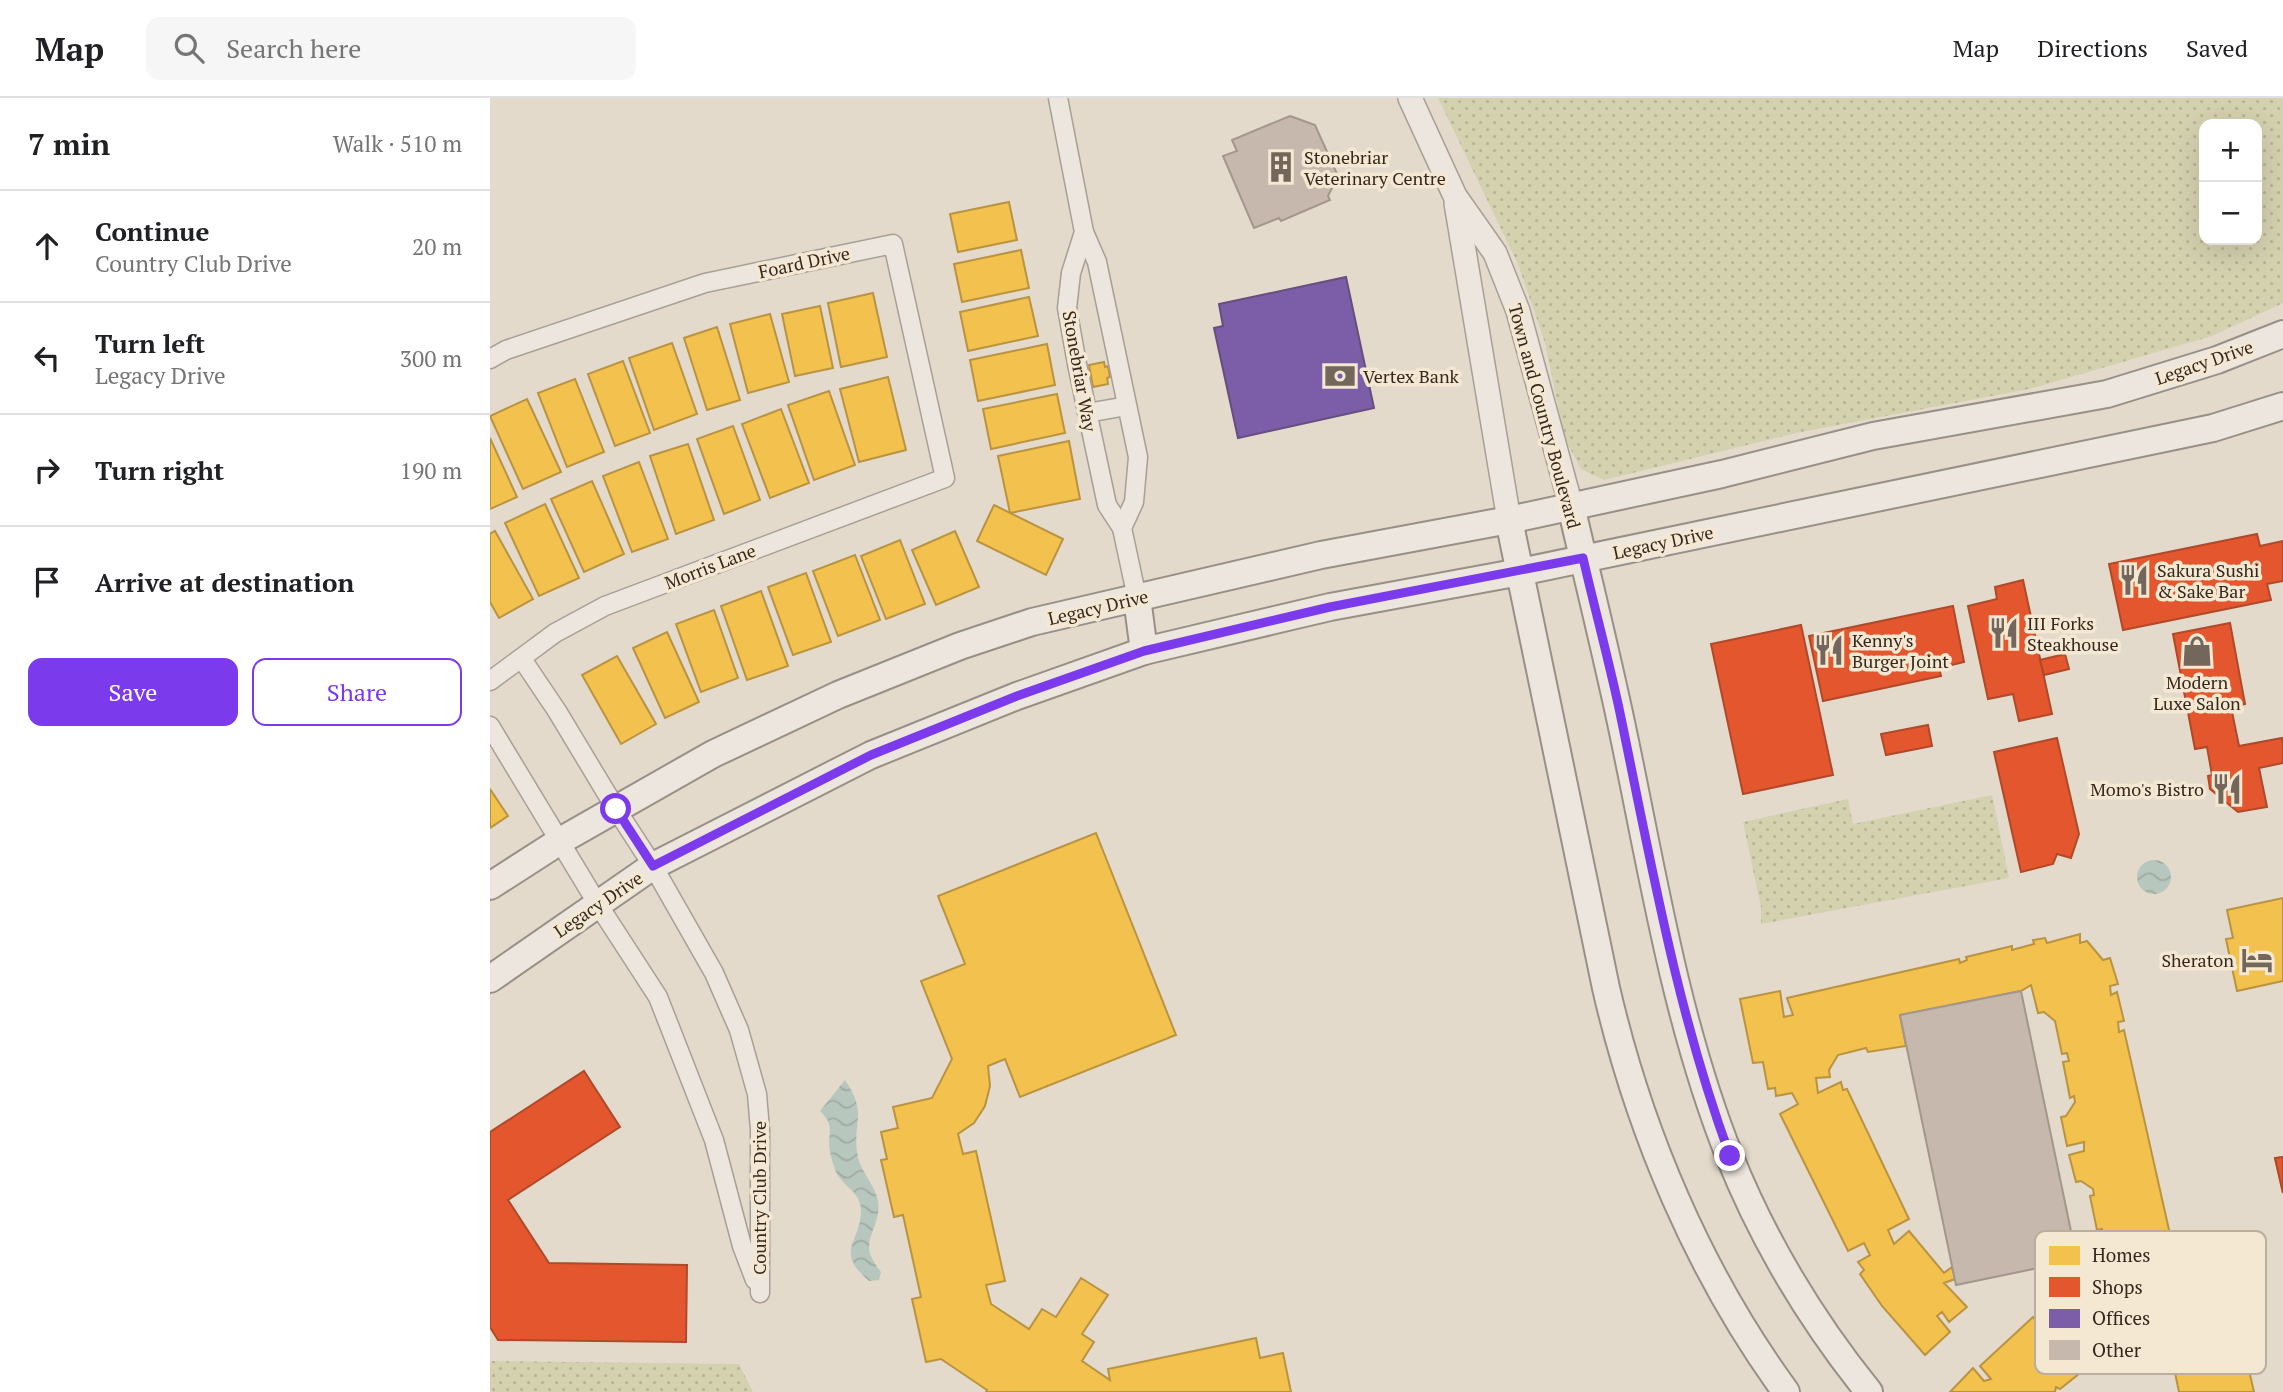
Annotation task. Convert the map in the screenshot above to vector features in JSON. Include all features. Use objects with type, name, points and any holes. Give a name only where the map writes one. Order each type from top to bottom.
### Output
[{"type":"main road","name":"Legacy Drive","points":[[490,886],[560,841],[713,754],[838,695],[960,646],[1032,622],[1321,555],[1509,520],[1722,474],[1874,436],[2107,394],[2217,360],[2283,334]]},
{"type":"main road","name":"Legacy Drive","points":[[490,979],[653,866],[871,755],[1017,696],[1144,651],[1330,607],[1520,572],[2213,428],[2283,405]]},
{"type":"main road","name":"Town and Country Boulevard","points":[[1572,506],[1620,714],[1674,974],[1707,1094],[1743,1188],[1789,1277],[1821,1329],[1869,1392]]},
{"type":"main road","name":"Town and Country Boulevard","points":[[1509,520],[1606,988],[1634,1090],[1691,1232],[1746,1335],[1786,1392]]},
{"type":"main road","points":[[1137,598],[1144,651]]},
{"type":"street","name":"Stonebriar Way","points":[[1058,98],[1084,232],[1071,273],[1067,308],[1107,505],[1122,528],[1137,598]]},
{"type":"street","name":"Town and Country Boulevard","points":[[1410,98],[1455,196],[1495,253],[1518,311],[1572,506]]},
{"type":"street","name":"Town and Country Boulevard","points":[[1455,196],[1509,520]]},
{"type":"street","points":[[1084,232],[1097,262],[1138,457],[1134,502],[1122,528]]},
{"type":"street","name":"Foard Drive","points":[[490,359],[506,349],[705,283],[893,244],[944,478]]},
{"type":"street","points":[[1087,412],[1127,405]]},
{"type":"street","name":"Morris Lane","points":[[490,681],[555,633],[605,606],[944,478]]},
{"type":"street","name":"Country Club Drive","points":[[490,726],[597,903],[658,997],[714,1140],[742,1246],[760,1293],[760,1130],[757,1094],[739,1030],[714,973],[653,866],[522,659]]},
{"type":"shaded area","points":[[1438,98],[2283,98],[2283,303],[2212,336],[2029,389],[1801,432],[1604,480],[1581,469],[1565,439],[1545,343],[1518,264]]},
{"type":"shaded area","points":[[1992,795],[2009,878],[1761,924],[1761,907],[1743,822],[1848,799],[1853,824]]},
{"type":"shaded area","points":[[490,1361],[739,1364],[753,1392],[490,1392]]},
{"type":"water","points":[[2154,860],[2166,865],[2171,877],[2166,889],[2154,894],[2142,889],[2137,877],[2142,865]]},
{"type":"water","points":[[845,1080],[858,1111],[858,1157],[878,1201],[878,1214],[869,1248],[871,1257],[881,1272],[879,1280],[869,1281],[853,1262],[852,1247],[860,1223],[859,1199],[836,1172],[829,1149],[829,1124],[820,1111]]},
{"type":"building: Homes","points":[[1009,202],[1017,240],[958,252],[950,214]]},
{"type":"building: Homes","points":[[1021,250],[1029,288],[962,302],[954,264]]},
{"type":"building: Homes","points":[[873,293],[887,357],[841,367],[828,303]]},
{"type":"building: Homes","points":[[1029,297],[1038,336],[968,351],[960,312]]},
{"type":"building: Homes","points":[[820,306],[833,368],[795,376],[782,314]]},
{"type":"building: Homes","points":[[770,314],[789,382],[748,393],[730,324]]},
{"type":"building: Homes","points":[[717,327],[740,400],[707,410],[684,338]]},
{"type":"building: Homes","points":[[672,343],[697,414],[654,430],[629,358]]},
{"type":"building: Homes","points":[[1047,344],[1055,385],[978,401],[970,360]]},
{"type":"building: Homes","points":[[623,361],[650,433],[615,446],[588,374]]},
{"type":"building: Homes","points":[[1104,362],[1105,367],[1108,366],[1110,377],[1107,378],[1108,384],[1093,387],[1089,365]]},
{"type":"building: Homes","points":[[888,377],[906,450],[859,462],[840,389]]},
{"type":"building: Homes","points":[[575,379],[604,452],[567,467],[538,393]]},
{"type":"building: Homes","points":[[829,391],[855,465],[814,480],[788,405]]},
{"type":"building: Homes","points":[[1057,394],[1065,433],[991,449],[983,409]]},
{"type":"building: Homes","points":[[527,399],[561,472],[523,489],[490,416]]},
{"type":"building: Homes","points":[[781,409],[809,483],[770,498],[742,424]]},
{"type":"building: Homes","points":[[733,426],[760,500],[724,514],[697,439]]},
{"type":"building: Homes","points":[[490,438],[517,497],[490,509]]},
{"type":"building: Homes","points":[[1069,441],[1080,499],[1010,513],[998,456]]},
{"type":"building: Homes","points":[[688,444],[714,520],[676,534],[650,456]]},
{"type":"building: Homes","points":[[639,462],[668,539],[632,552],[603,476]]},
{"type":"building: Homes","points":[[592,481],[624,554],[584,572],[551,499]]},
{"type":"building: Homes","points":[[545,504],[579,578],[539,596],[505,523]]},
{"type":"building: Homes","points":[[994,505],[1063,539],[1046,575],[977,541]]},
{"type":"building: Homes","points":[[495,531],[533,599],[499,618],[490,602],[490,534]]},
{"type":"building: Homes","points":[[955,531],[979,587],[936,605],[912,550]]},
{"type":"building: Homes","points":[[900,540],[925,604],[886,619],[861,556]]},
{"type":"building: Homes","points":[[855,555],[880,620],[838,636],[813,571]]},
{"type":"building: Homes","points":[[806,573],[831,642],[793,655],[768,587]]},
{"type":"building: Homes","points":[[761,591],[788,666],[747,680],[721,606]]},
{"type":"building: Homes","points":[[714,610],[738,678],[701,692],[676,624]]},
{"type":"building: Homes","points":[[667,632],[699,702],[665,718],[633,648]]},
{"type":"building: Homes","points":[[617,656],[656,724],[621,744],[582,675]]},
{"type":"building: Homes","points":[[490,789],[508,816],[490,828]]},
{"type":"building: Homes","points":[[1096,833],[1176,1035],[1020,1097],[1005,1059],[988,1066],[990,1086],[985,1106],[974,1123],[958,1134],[963,1154],[976,1151],[1005,1281],[986,1285],[991,1304],[1029,1329],[1042,1309],[1056,1317],[1081,1278],[1108,1295],[1082,1334],[1094,1342],[1082,1361],[1110,1380],[1108,1369],[1256,1338],[1260,1358],[1283,1353],[1291,1392],[986,1392],[987,1390],[941,1359],[926,1362],[912,1299],[921,1297],[903,1215],[894,1217],[881,1160],[887,1159],[881,1132],[898,1128],[893,1107],[932,1098],[952,1059],[921,981],[965,964],[938,896]]},
{"type":"building: Homes","name":"Sheraton","points":[[2283,898],[2283,981],[2237,991],[2226,939],[2233,938],[2227,910]]},
{"type":"building: Homes","points":[[2080,934],[2080,943],[2087,941],[2103,960],[2110,958],[2118,984],[2110,986],[2111,995],[2117,992],[2124,1021],[2118,1022],[2119,1032],[2124,1030],[2169,1231],[2097,1230],[2090,1196],[2094,1195],[2093,1189],[2081,1181],[2076,1182],[2069,1155],[2084,1151],[2084,1142],[2067,1146],[2061,1117],[2066,1116],[2075,1102],[2074,1096],[2070,1098],[2063,1062],[2069,1061],[2067,1053],[2062,1054],[2055,1021],[2044,1012],[2038,1013],[2031,985],[2021,991],[1900,1015],[1906,1046],[1868,1052],[1866,1048],[1838,1055],[1829,1070],[1830,1077],[1816,1078],[1818,1093],[1841,1082],[1843,1090],[1847,1089],[1909,1219],[1888,1230],[1894,1244],[1909,1231],[1944,1273],[1952,1267],[1955,1279],[1944,1283],[1967,1307],[1949,1322],[1942,1312],[1937,1316],[1950,1332],[1925,1355],[1882,1306],[1860,1274],[1864,1270],[1858,1262],[1870,1255],[1864,1243],[1848,1251],[1780,1114],[1798,1104],[1792,1093],[1776,1096],[1775,1088],[1768,1089],[1763,1062],[1753,1063],[1740,999],[1780,991],[1784,1017],[1793,1015],[1787,998],[1959,959],[1960,963],[1967,960],[1966,957],[2012,946],[2012,950],[2034,944],[2033,940],[2045,938],[2047,943]]},
{"type":"building: Homes","points":[[2283,1157],[2283,1193],[2275,1158]]},
{"type":"building: Homes","points":[[2033,1317],[2035,1374],[2079,1374],[2060,1389],[2056,1387],[2055,1392],[1950,1392],[1973,1368],[1984,1381],[1991,1379],[1980,1366]]},
{"type":"building: Homes","points":[[2175,1374],[2250,1374],[2254,1392],[2179,1392]]},
{"type":"building: Shops","points":[[2257,534],[2260,546],[2283,541],[2283,581],[2267,584],[2271,600],[2123,630],[2109,564]]},
{"type":"building: Shops","name":"III Forks Steakhouse","points":[[2023,580],[2052,714],[2019,721],[2013,694],[1988,699],[1968,606],[1997,599],[1995,587]]},
{"type":"building: Shops","points":[[1953,606],[1964,662],[1939,668],[1941,676],[1823,701],[1809,636]]},
{"type":"building: Shops","points":[[2230,623],[2245,704],[2231,707],[2239,746],[2282,738],[2283,745],[2283,763],[2259,768],[2267,807],[2238,812],[2210,789],[2208,776],[2212,775],[2207,747],[2195,749],[2173,634]]},
{"type":"building: Shops","points":[[1801,625],[1833,775],[1743,794],[1711,644]]},
{"type":"building: Shops","points":[[2065,654],[2069,669],[2044,675],[2040,660]]},
{"type":"building: Shops","points":[[1928,725],[1932,746],[1886,755],[1881,734]]},
{"type":"building: Shops","points":[[2057,738],[2079,834],[2071,858],[2057,854],[2053,864],[2021,872],[1994,752]]},
{"type":"building: Shops","points":[[584,1071],[620,1127],[508,1200],[549,1263],[687,1265],[686,1342],[498,1340],[490,1327],[490,1132]]},
{"type":"building: Shops","points":[[2283,1157],[2283,1193],[2275,1158]]},
{"type":"building: Offices","points":[[1346,277],[1374,408],[1238,438],[1214,328],[1223,326],[1219,304]]},
{"type":"building: Other","name":"Stonebriar Veterinary Centre","points":[[1290,116],[1315,125],[1338,176],[1328,196],[1330,200],[1281,221],[1279,218],[1254,228],[1223,156],[1237,151],[1232,140]]},
{"type":"building: Other","points":[[2021,991],[2071,1231],[2035,1231],[2035,1269],[1956,1285],[1900,1015]]},
{"type":"place","name":"Stonebriar Veterinary Centre","points":[[1281,167]]},
{"type":"place","name":"Vertex Bank","points":[[1340,376]]},
{"type":"place","name":"Sakura Sushi & Sake Bar","points":[[2134,580]]},
{"type":"place","name":"III Forks Steakhouse","points":[[2004,633]]},
{"type":"place","name":"Kenny's Burger Joint","points":[[1829,650]]},
{"type":"place","name":"Modern Luxe Salon","points":[[2197,651]]},
{"type":"place","name":"Momo's Bistro","points":[[2227,789]]},
{"type":"place","name":"Sheraton","points":[[2257,960]]},
{"type":"route","points":[[616,809],[653,866],[871,755],[1017,696],[1144,651],[1330,607],[1583,558],[1620,714],[1674,974],[1707,1094],[1730,1156]]}]
